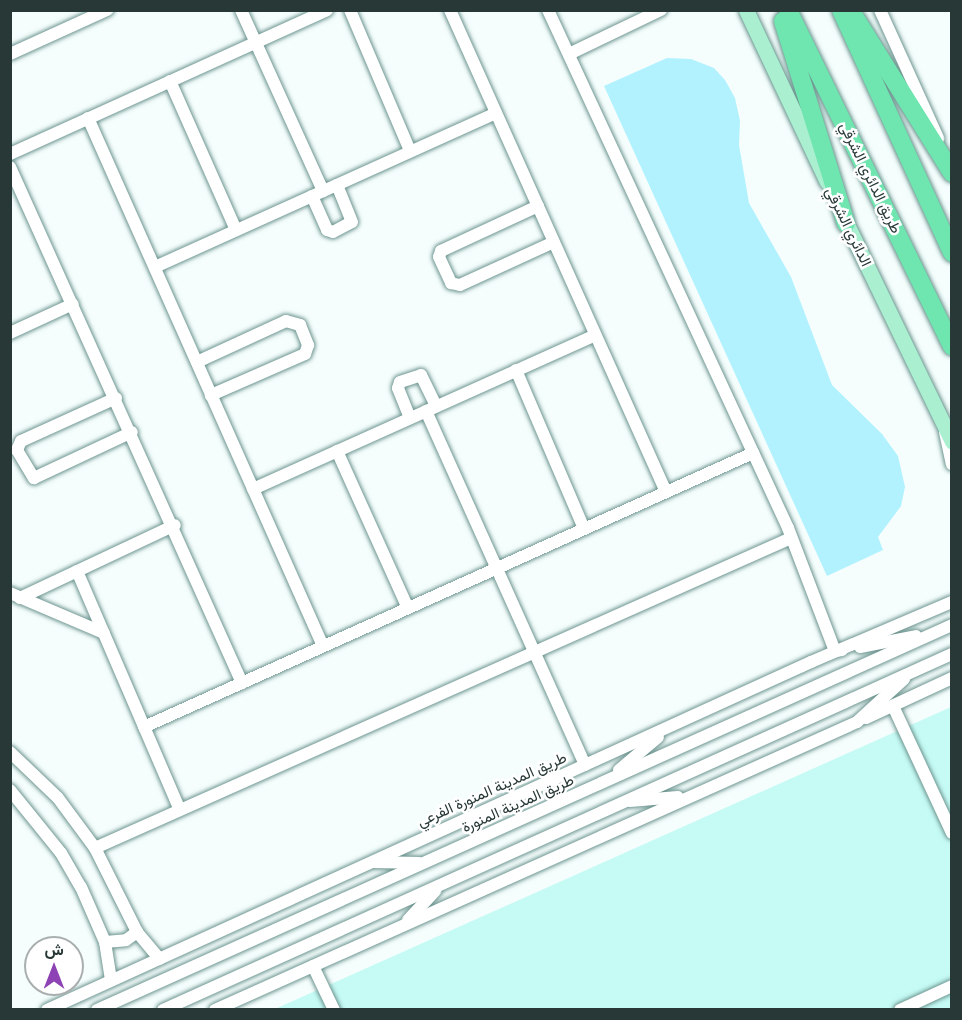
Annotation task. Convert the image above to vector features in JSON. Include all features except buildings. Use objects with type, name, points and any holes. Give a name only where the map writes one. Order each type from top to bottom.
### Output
[{"type":"highway","points":[[780,10],[846,223]]},
{"type":"highway","name":"طريق الدائري الشرقي","points":[[788,10],[951,346]]},
{"type":"highway","points":[[841,10],[951,253]]},
{"type":"highway","points":[[851,10],[951,173]]},
{"type":"main road","name":"الدائري الشرقي","points":[[746,10],[846,223],[948,429],[951,442]]},
{"type":"street","points":[[10,54],[107,10]]},
{"type":"street","points":[[241,10],[317,194],[327,230],[333,232],[352,222],[337,185]]},
{"type":"street","points":[[10,154],[327,10]]},
{"type":"street","points":[[350,10],[410,151]]},
{"type":"street","points":[[450,10],[666,492]]},
{"type":"street","points":[[549,10],[791,538],[835,651],[935,633]]},
{"type":"street","points":[[569,54],[661,10]]},
{"type":"street","points":[[880,10],[951,166]]},
{"type":"street","points":[[170,81],[236,230]]},
{"type":"street","points":[[155,267],[495,113]]},
{"type":"street","points":[[88,118],[323,646]]},
{"type":"street","points":[[10,167],[175,525],[242,682]]},
{"type":"street","points":[[537,206],[441,251],[439,257],[450,283],[460,285],[554,242]]},
{"type":"street","points":[[10,333],[73,304]]},
{"type":"street","points":[[197,362],[286,321],[300,325],[308,345],[305,354],[212,395]]},
{"type":"street","points":[[253,489],[595,335]]},
{"type":"street","points":[[516,370],[584,529]]},
{"type":"street","points":[[410,418],[398,388],[400,382],[421,375],[431,409],[496,568],[585,765]]},
{"type":"street","points":[[116,398],[21,441],[17,450],[34,478],[132,432]]},
{"type":"street","points":[[948,429],[951,464]]},
{"type":"street","points":[[337,451],[408,608]]},
{"type":"street","points":[[144,727],[753,453]]},
{"type":"street","points":[[15,595],[77,571],[175,525]]},
{"type":"street","points":[[95,848],[791,538]]},
{"type":"street","points":[[77,571],[180,810]]},
{"type":"street","points":[[15,595],[104,633]]},
{"type":"street","name":"طريق المدينة المنورة الفرعي","points":[[84,992],[835,651],[951,602]]},
{"type":"street","name":"طريق المدينة المنورة","points":[[97,1010],[951,625]]},
{"type":"street","points":[[163,1010],[951,654]]},
{"type":"street","points":[[857,722],[914,671]]},
{"type":"street","points":[[215,1010],[951,678]]},
{"type":"street","points":[[893,706],[951,834]]},
{"type":"street","points":[[607,780],[673,724]]},
{"type":"street","points":[[10,752],[58,798],[95,848],[137,932],[160,959]]},
{"type":"street","points":[[10,790],[61,853],[98,921],[105,942],[111,981]]},
{"type":"street","points":[[620,802],[690,796]]},
{"type":"street","points":[[371,862],[424,863]]},
{"type":"street","points":[[403,925],[439,887]]},
{"type":"street","points":[[105,942],[126,940],[137,932]]},
{"type":"street","points":[[175,952],[204,961]]},
{"type":"street","points":[[312,966],[334,1010]]},
{"type":"street","points":[[900,1010],[951,986]]},
{"type":"street","name":"طريق المدينة المنورة الفرعي","points":[[47,1010],[76,996]]},
{"type":"street","points":[[67,1010],[78,996]]},
{"type":"shaded area","points":[[951,707],[951,1009],[275,1009]]}]
